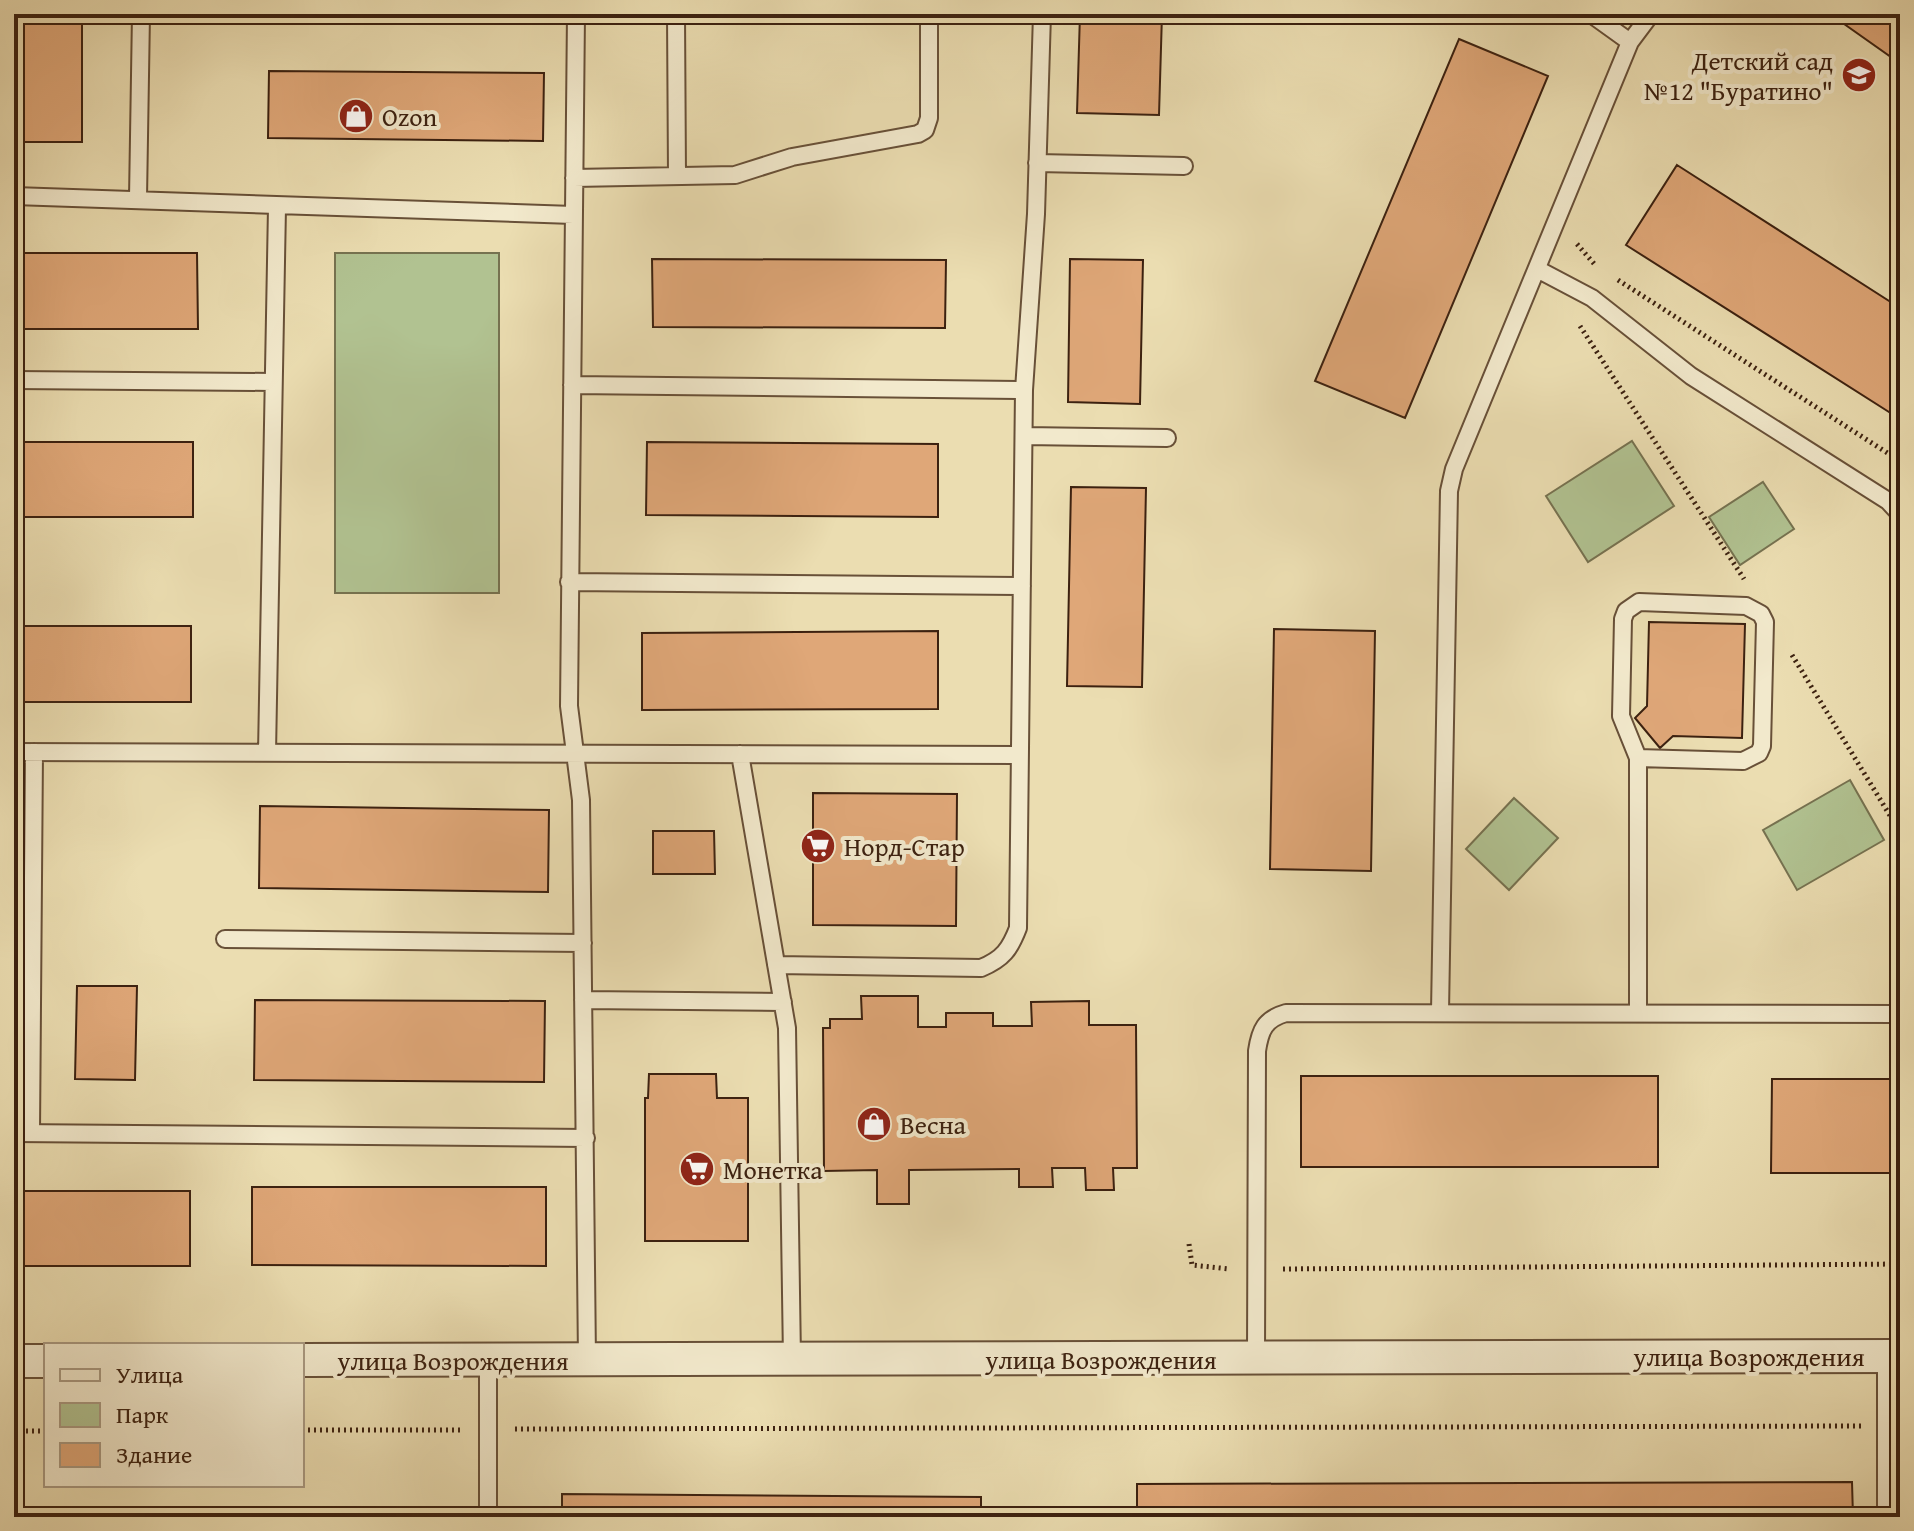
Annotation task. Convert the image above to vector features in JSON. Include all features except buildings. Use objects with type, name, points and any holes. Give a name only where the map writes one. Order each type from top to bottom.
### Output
[{"type":"street","name":"улица Возрождения","points":[[304,1360],[1893,1356]]},
{"type":"street","points":[[14,1361],[44,1361]]},
{"type":"lane","points":[[138,198],[141,14]]},
{"type":"lane","points":[[576,14],[569,706],[581,800],[587,1360]]},
{"type":"lane","points":[[676,14],[677,176]]},
{"type":"lane","points":[[574,178],[749,172],[792,157],[925,130],[929,118],[929,14]]},
{"type":"lane","points":[[776,965],[981,968],[998,961],[1010,949],[1018,928],[1024,390],[1042,14]]},
{"type":"lane","points":[[1591,14],[1630,42]]},
{"type":"lane","points":[[1440,1012],[1449,491],[1454,469],[1630,42],[1651,14]]},
{"type":"lane","points":[[1037,163],[1184,166]]},
{"type":"lane","points":[[14,196],[573,215]]},
{"type":"lane","points":[[267,753],[277,207]]},
{"type":"lane","points":[[1537,269],[1603,307],[1691,376],[1888,501],[1900,514]]},
{"type":"lane","points":[[14,380],[272,382]]},
{"type":"lane","points":[[572,385],[1024,390]]},
{"type":"lane","points":[[1024,436],[1167,438]]},
{"type":"lane","points":[[569,582],[1022,586]]},
{"type":"lane","points":[[1638,758],[1743,761],[1759,753],[1762,746],[1765,622],[1761,614],[1746,606],[1639,602],[1626,611],[1623,619],[1621,716],[1638,758],[1638,1013]]},
{"type":"lane","points":[[14,752],[1018,755]]},
{"type":"lane","points":[[31,1132],[34,752]]},
{"type":"lane","points":[[740,754],[787,1028],[792,1359]]},
{"type":"lane","points":[[225,939],[583,943]]},
{"type":"lane","points":[[583,1000],[783,1002]]},
{"type":"lane","points":[[1256,1358],[1257,1051],[1260,1033],[1270,1018],[1286,1013],[1440,1012],[1900,1014]]},
{"type":"lane","points":[[14,1133],[586,1138]]},
{"type":"lane","points":[[1886,1517],[1893,1492],[1886,1426],[1893,1356]]},
{"type":"lane","points":[[488,1360],[488,1517]]},
{"type":"path","points":[[1574,232],[1577,247],[1601,269]]},
{"type":"path","points":[[1614,277],[1900,461]]},
{"type":"path","points":[[1572,288],[1564,301],[1753,593]]},
{"type":"path","points":[[1787,646],[1900,832]]},
{"type":"path","points":[[1189,1244],[1192,1265],[1212,1269],[1900,1264]]},
{"type":"path","points":[[304,1430],[1886,1426]]},
{"type":"path","points":[[14,1431],[44,1431]]},
{"type":"green space","points":[[335,253],[499,253],[499,593],[335,593]]},
{"type":"green space","points":[[1632,441],[1674,506],[1588,562],[1546,496]]},
{"type":"green space","points":[[1763,482],[1794,529],[1740,565],[1709,517]]},
{"type":"green space","points":[[1850,780],[1884,840],[1797,890],[1763,830]]},
{"type":"green space","points":[[1514,798],[1558,838],[1509,890],[1466,849]]},
{"type":"place","name":"Детский сад №12 \"Буратино\"","points":[[1859,75]]},
{"type":"place","name":"Ozon","points":[[356,116]]},
{"type":"place","name":"Норд-Стар","points":[[818,846]]},
{"type":"place","name":"Весна","points":[[874,1124]]},
{"type":"place","name":"Монетка","points":[[697,1169]]}]
